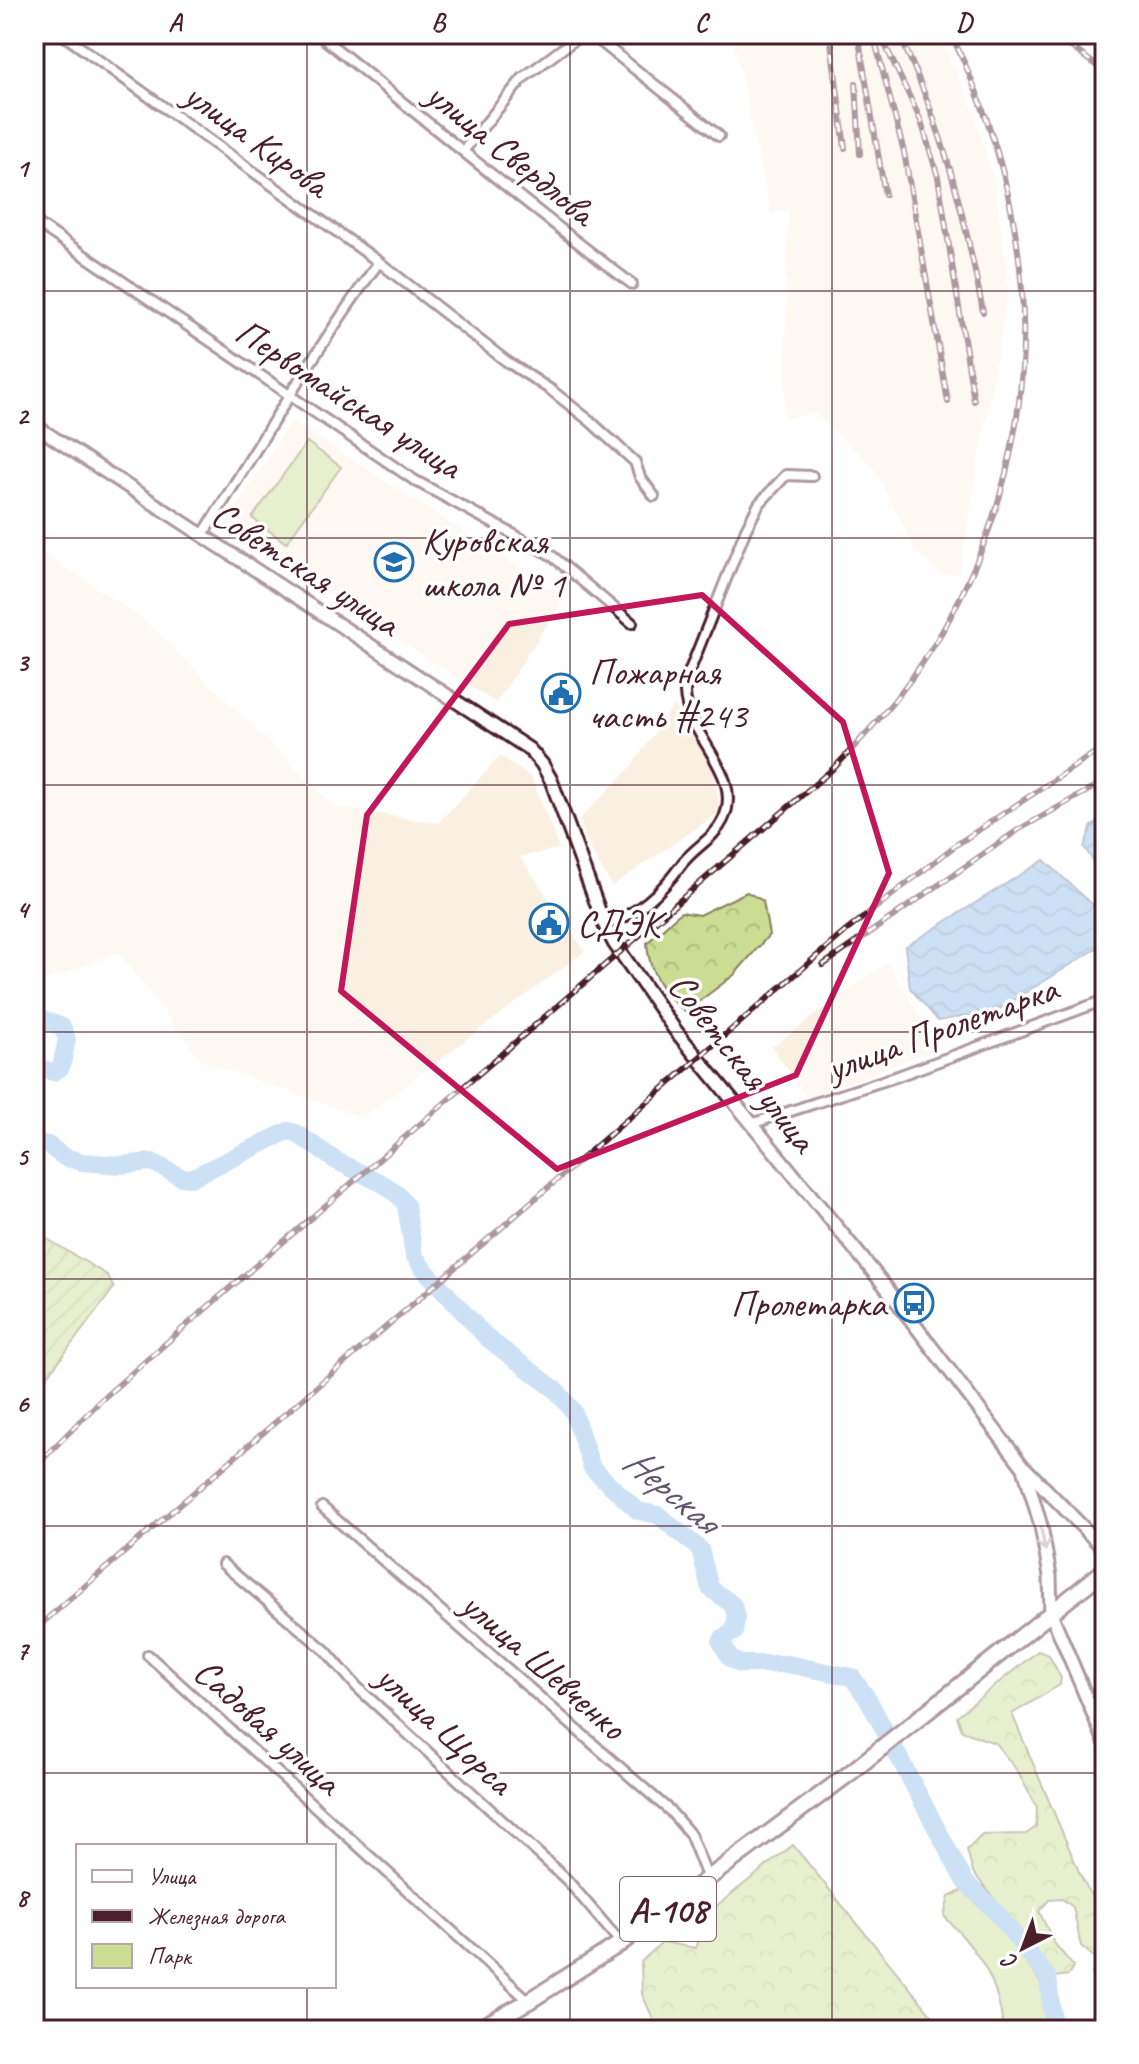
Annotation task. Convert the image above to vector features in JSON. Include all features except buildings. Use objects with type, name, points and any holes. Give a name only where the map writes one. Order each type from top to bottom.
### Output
[{"type":"highway","name":"А-108","points":[[476,2030],[529,2001],[621,1943],[936,1707],[1105,1570]]},
{"type":"street","name":"улица Кирова","points":[[62,34],[379,262],[506,361],[551,390],[635,462],[640,477],[654,496]]},
{"type":"street","name":"улица Свердлова","points":[[318,34],[544,218],[632,284]]},
{"type":"street","points":[[464,150],[523,78],[582,34]]},
{"type":"street","points":[[591,34],[719,136]]},
{"type":"street","name":"Первомайская улица","points":[[34,221],[414,480],[551,555],[632,623]]},
{"type":"street","points":[[202,536],[330,330],[379,262]]},
{"type":"street","name":"Советская улица","points":[[34,425],[529,749],[542,764],[556,792],[604,924],[675,1030],[885,1286],[1024,1468],[1041,1526],[1050,1576],[1051,1613]]},
{"type":"street","points":[[604,924],[630,913],[670,881],[693,850],[711,837],[724,818],[726,784],[690,712],[685,693],[688,675],[746,529],[759,504],[786,475],[812,476]]},
{"type":"street","name":"улица Пролетарка","points":[[751,1124],[898,1076],[1105,1000]]},
{"type":"street","points":[[1024,1468],[1105,1550]]},
{"type":"street","name":"улица Шевченко","points":[[322,1507],[670,1811],[690,1834],[708,1879]]},
{"type":"street","name":"улица Щорса","points":[[223,1564],[326,1651],[357,1687],[567,1880],[621,1943]]},
{"type":"street","points":[[1051,1613],[1105,1742]]},
{"type":"street","name":"Садовая улица","points":[[148,1655],[529,2001]]},
{"type":"highlighted area","points":[[702,595],[843,722],[889,873],[796,1075],[557,1169],[341,991],[367,815],[509,624]]},
{"type":"shaded area","points":[[732,34],[938,34],[972,106],[995,185],[1009,286],[959,573],[942,575],[918,554],[872,465],[814,413],[784,419],[788,210],[771,213]]},
{"type":"shaded area","name":"Куровская школа № 1","points":[[292,420],[564,598],[496,703],[224,525]]},
{"type":"shaded area","points":[[34,546],[146,621],[335,807],[438,823],[500,756],[532,778],[559,849],[520,857],[585,951],[363,1117],[203,1062],[118,952],[34,985]]},
{"type":"shaded area","points":[[674,705],[713,763],[720,812],[612,886],[591,851],[579,820],[630,768]]},
{"type":"shaded area","points":[[887,962],[940,1048],[807,1098],[772,1047]]},
{"type":"green space","points":[[307,442],[341,467],[286,543],[252,518]]},
{"type":"green space","points":[[747,892],[763,901],[769,935],[734,975],[685,1012],[658,981],[647,943],[681,912],[699,915]]},
{"type":"green space","points":[[34,1231],[107,1275],[114,1288],[34,1394]]},
{"type":"green space","points":[[1038,1651],[1049,1655],[1061,1678],[1060,1685],[1012,1714],[1092,1897],[1095,1916],[1105,1936],[1105,1999],[1092,1975],[1097,1960],[1081,1946],[1073,1907],[1062,1899],[1049,1900],[1039,1911],[1054,1943],[1073,1966],[1069,1975],[1055,1977],[973,1872],[967,1850],[982,1835],[1026,1834],[1036,1827],[1037,1807],[1016,1769],[995,1743],[962,1731],[957,1716]]},
{"type":"green space","points":[[793,1845],[944,2030],[658,2030],[642,1994],[641,1962],[662,1942],[696,1948],[710,1911]]},
{"type":"green space","points":[[963,1890],[989,1913],[1041,1983],[1048,2030],[1003,2030],[997,1996],[985,1967],[944,1916],[949,1897]]},
{"type":"water","points":[[1105,819],[1105,879],[1084,847],[1092,826]]},
{"type":"water","points":[[1044,860],[1105,916],[1099,947],[998,1010],[938,1021],[910,988],[905,947]]},
{"type":"waterway","name":"Нерская","points":[[34,1016],[62,1027],[67,1039],[61,1067],[53,1072],[34,1066]]},
{"type":"waterway","name":"Нерская","points":[[34,1143],[48,1145],[64,1157],[82,1162],[120,1165],[152,1162],[181,1177],[191,1178],[288,1131],[398,1195],[406,1205],[414,1255],[423,1268],[487,1338],[556,1390],[573,1411],[592,1468],[638,1511],[658,1515],[700,1549],[710,1588],[733,1605],[736,1618],[734,1632],[721,1642],[730,1658],[740,1664],[787,1664],[852,1677],[869,1701],[965,1882],[997,1913],[1048,1978],[1054,2030]]},
{"type":"railway","points":[[830,34],[845,148]]},
{"type":"railway","points":[[858,34],[885,195]]},
{"type":"railway","points":[[880,34],[921,121],[938,177],[974,401]]},
{"type":"railway","points":[[899,34],[940,136],[968,239],[983,312]]},
{"type":"railway","points":[[34,1468],[100,1401],[181,1330],[836,766],[896,698],[936,643],[981,551],[1005,478],[1019,404],[1023,329],[1018,255],[1005,180],[982,107],[951,34]]},
{"type":"railway","points":[[1054,34],[1105,72]]},
{"type":"railway","points":[[1081,34],[1105,51]]},
{"type":"railway","points":[[876,45],[904,152],[948,402]]},
{"type":"railway","points":[[856,83],[860,154]]},
{"type":"railway","points":[[34,1630],[846,931],[956,845],[1105,746]]},
{"type":"railway","points":[[823,965],[1018,830],[1105,781]]},
{"type":"place","name":"Куровская школа № 1","points":[[394,562]]},
{"type":"place","name":"Пожарная часть #243","points":[[561,693]]},
{"type":"place","name":"СДЭК","points":[[549,923]]},
{"type":"place","name":"Пролетарка","points":[[914,1303]]}]
